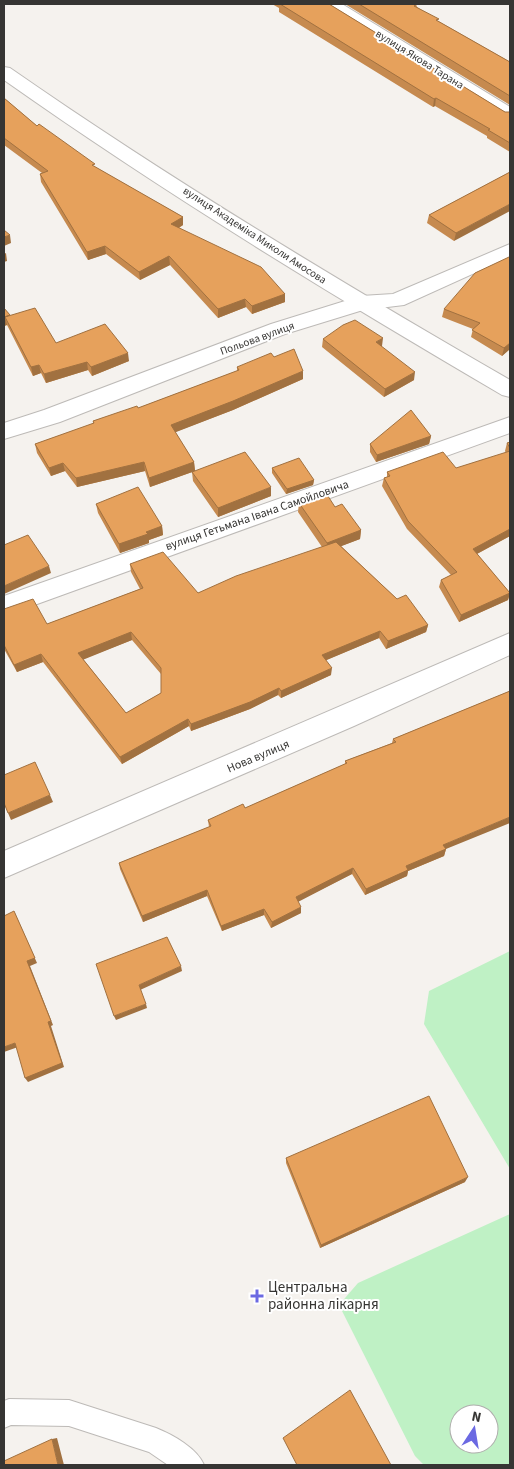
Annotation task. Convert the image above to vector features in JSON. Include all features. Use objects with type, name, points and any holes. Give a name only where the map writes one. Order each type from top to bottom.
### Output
[{"type":"street","name":"вулиця Якова Тарана","points":[[331,4],[510,114]]},
{"type":"street","name":"вулиця Академіка Миколи Амосова","points":[[5,73],[74,121],[361,303],[510,390]]},
{"type":"street","name":"Польова вулиця","points":[[4,431],[52,416],[278,329],[361,303],[397,300],[510,250]]},
{"type":"street","name":"вулиця Гетьмана Івана Самойловича","points":[[4,606],[510,425]]},
{"type":"street","name":"Нова вулиця","points":[[4,866],[344,718],[510,643]]},
{"type":"lane","points":[[4,1414],[9,1412],[69,1413],[156,1441],[190,1465]]},
{"type":"green space","points":[[510,951],[510,1169],[424,1024],[429,991]]},
{"type":"green space","points":[[510,1214],[510,1465],[424,1465],[415,1456],[339,1305],[358,1283]]},
{"type":"building","points":[[280,4],[329,4],[505,112],[510,112],[510,143],[488,130],[490,129],[436,98],[434,99]]},
{"type":"building","points":[[359,4],[417,4],[414,6],[510,62],[510,96]]},
{"type":"building","points":[[4,98],[37,126],[39,124],[95,164],[92,165],[183,217],[171,224],[261,267],[285,294],[252,306],[245,299],[218,309],[169,256],[139,272],[105,246],[87,252],[40,174],[48,171],[4,138]]},
{"type":"building","points":[[510,172],[510,204],[456,233],[429,215]]},
{"type":"building","points":[[4,230],[10,235],[4,237]]},
{"type":"building","points":[[509,257],[510,343],[504,348],[472,330],[480,323],[444,309],[475,273]]},
{"type":"building","points":[[4,308],[10,315],[4,317]]},
{"type":"building","points":[[35,308],[56,343],[105,324],[128,353],[91,367],[87,362],[44,374],[39,365],[31,367],[5,317]]},
{"type":"building","points":[[355,320],[383,338],[376,342],[415,372],[385,389],[323,339],[343,325]]},
{"type":"building","points":[[294,349],[303,371],[171,425],[194,462],[149,478],[144,462],[76,478],[63,463],[49,468],[35,444],[94,423],[93,421],[137,406],[138,408],[239,370],[237,367],[271,353],[274,357]]},
{"type":"building","points":[[411,410],[431,436],[377,455],[370,444]]},
{"type":"building","points":[[510,451],[510,529],[473,549],[510,593],[461,615],[441,580],[457,572],[408,521],[384,478],[390,476],[387,472],[443,452],[456,468]]},
{"type":"building","points":[[245,452],[271,487],[218,508],[192,472]]},
{"type":"building","points":[[299,458],[314,480],[287,489],[272,468]]},
{"type":"building","points":[[138,487],[162,526],[146,532],[148,534],[119,544],[96,504]]},
{"type":"building","points":[[326,493],[335,507],[342,504],[361,530],[327,543],[299,503]]},
{"type":"building","points":[[28,535],[49,566],[4,586],[4,545]]},
{"type":"building","points":[[336,542],[397,599],[406,595],[428,625],[388,641],[380,631],[322,655],[332,668],[281,691],[279,688],[250,702],[191,724],[188,719],[120,757],[41,654],[14,665],[4,645],[4,609],[33,599],[47,624],[143,588],[130,564],[163,552],[198,593],[236,576]],"holes":[[[131,632],[161,668],[161,693],[126,713],[78,653]]]},
{"type":"building","points":[[510,691],[510,817],[443,845],[446,849],[406,866],[408,870],[366,889],[353,868],[296,897],[301,907],[272,922],[264,909],[221,926],[207,890],[142,916],[119,863],[211,826],[208,820],[243,804],[245,808],[347,763],[345,761],[396,742],[393,739]]},
{"type":"building","points":[[35,762],[50,795],[8,813],[4,803],[4,775]]},
{"type":"building","points":[[14,911],[35,958],[27,961],[51,1021],[48,1022],[62,1063],[25,1078],[15,1043],[4,1047],[4,916]]},
{"type":"building","points":[[167,937],[181,966],[139,985],[146,1004],[114,1016],[96,964]]},
{"type":"building","points":[[429,1096],[468,1177],[321,1245],[286,1158]]},
{"type":"building","points":[[350,1390],[391,1465],[297,1465],[283,1438]]},
{"type":"building","points":[[52,1439],[58,1465],[4,1465],[4,1461]]},
{"type":"place","name":"Центральна районна лікарня","points":[[257,1296]]}]
